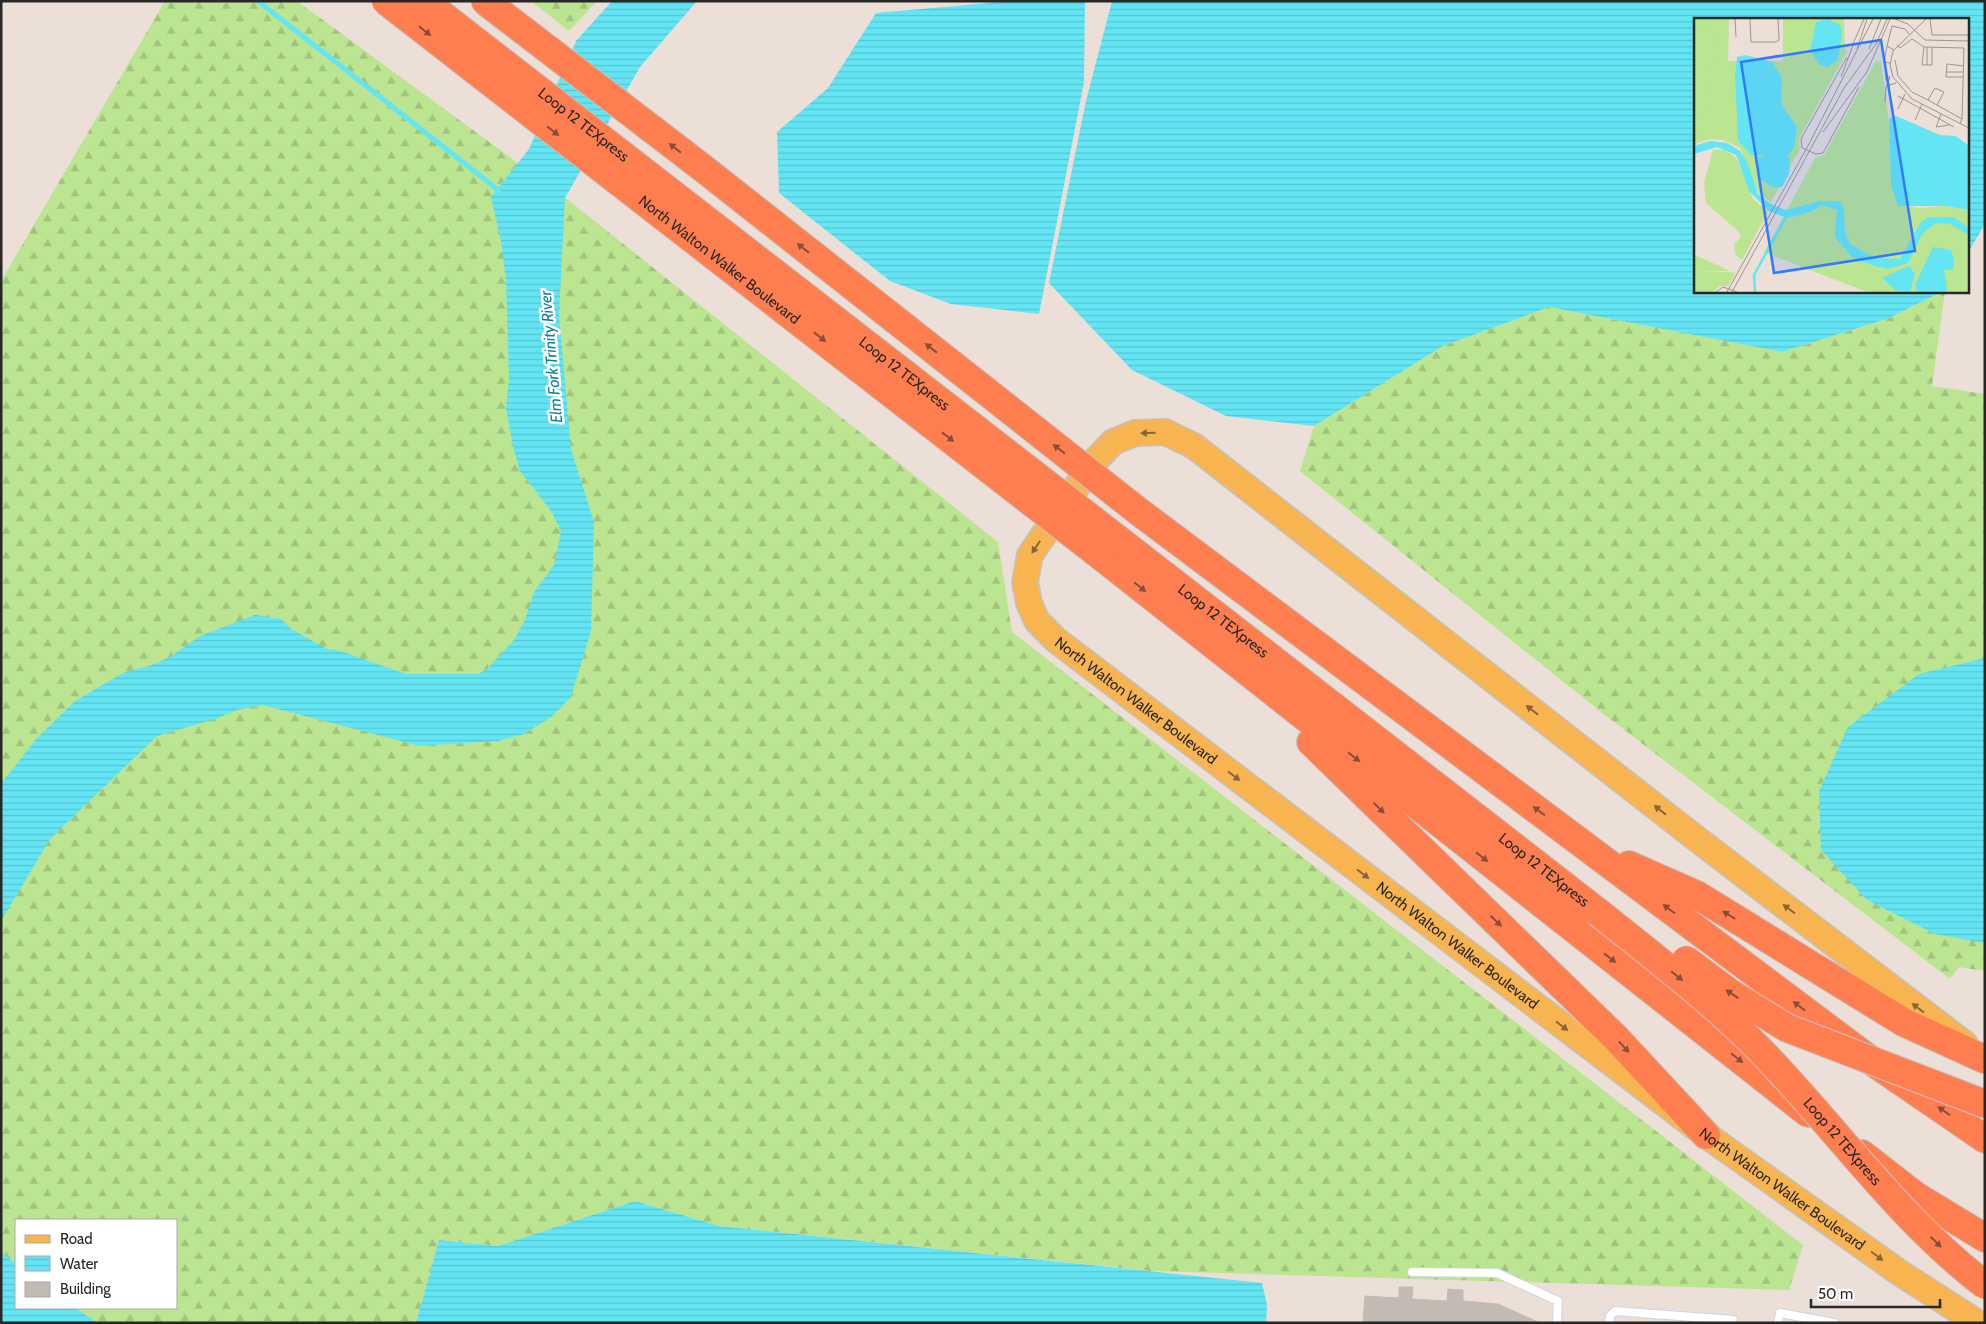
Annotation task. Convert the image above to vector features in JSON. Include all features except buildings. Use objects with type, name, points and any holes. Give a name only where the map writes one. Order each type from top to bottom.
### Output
[{"type":"highway","name":"North Walton Walker Boulevard","points":[[386,1],[1122,534],[1582,844],[1880,1067],[1985,1139]]},
{"type":"highway","name":"Loop 12 TEXpress","points":[[424,1],[1122,534],[1602,907],[1715,1007],[1800,1093],[1895,1203],[1961,1267],[1985,1285]]},
{"type":"highway","name":"Loop 12 TEXpress","points":[[448,1],[1122,534]]},
{"type":"highway","name":"North Walton Walker Boulevard","points":[[485,1],[704,169],[1122,534],[1220,650],[1916,1196],[1985,1238]]},
{"type":"highway","points":[[1220,650],[1616,1038],[1706,1135]]},
{"type":"highway","points":[[1582,844],[1697,895],[1903,1022],[1985,1059]]},
{"type":"highway","name":"Loop 12 TEXpress","points":[[1602,907],[1730,993],[1787,1028],[1985,1104]]},
{"type":"main road","name":"North Walton Walker Boulevard","points":[[1978,1323],[1900,1273],[1706,1135],[1056,640],[1037,621],[1028,603],[1025,582],[1030,555],[1093,463],[1113,442],[1135,433],[1165,432],[1194,446],[1693,836],[1985,1059]]},
{"type":"lane","points":[[1412,1272],[1497,1273],[1558,1301],[1557,1323]]},
{"type":"lane","points":[[1610,1323],[1610,1316],[1615,1311],[1688,1320],[1733,1320]]},
{"type":"lane","points":[[1778,1323],[1780,1313],[1834,1323]]},
{"type":"lane","points":[[1644,1323],[1645,1314]]},
{"type":"green space","points":[[165,1],[297,1],[563,196],[998,542],[1012,632],[1803,1245],[1789,1290],[1151,1271],[719,1226],[635,1201],[498,1246],[439,1240],[416,1323],[1,1323],[1,281]]},
{"type":"green space","points":[[531,1],[597,1],[569,31]]},
{"type":"green space","points":[[1945,292],[1932,386],[1985,394],[1985,971],[1959,967],[1950,979],[1601,712],[1300,471],[1314,426],[1443,346],[1549,307],[1782,352],[1889,318]]},
{"type":"water","name":"Elm Fork Trinity River","points":[[612,1],[697,1],[640,67],[565,198],[559,315],[571,449],[594,522],[591,631],[571,697],[551,717],[524,734],[498,741],[420,746],[263,705],[237,710],[215,719],[157,736],[50,839],[1,921],[1,784],[36,739],[75,701],[123,673],[152,665],[170,657],[200,636],[255,615],[281,619],[291,629],[327,649],[341,651],[406,674],[478,674],[487,669],[514,640],[525,620],[534,592],[554,565],[561,532],[552,512],[520,471],[513,446],[506,408],[509,380],[506,280],[501,241],[491,197],[529,149],[576,41]]},
{"type":"water","points":[[1011,1],[1085,1],[1084,82],[1039,314],[951,304],[890,281],[779,193],[777,132],[828,88],[876,13]]},
{"type":"water","points":[[1112,1],[1985,1],[1985,224],[1968,252],[1968,18],[1694,18],[1694,292],[1942,292],[1889,318],[1782,352],[1549,307],[1443,346],[1314,426],[1226,416],[1132,370],[1049,283],[1086,101]]},
{"type":"water","points":[[1985,658],[1985,943],[1935,934],[1867,900],[1821,850],[1819,791],[1848,727],[1919,674]]},
{"type":"water","points":[[635,1201],[719,1226],[1262,1283],[1267,1305],[1266,1323],[416,1323],[439,1240],[498,1246]]},
{"type":"water","points":[[1,1252],[15,1263],[15,1309],[77,1309],[98,1323],[1,1323]]},
{"type":"waterway","points":[[258,1],[497,189],[500,194]]}]
